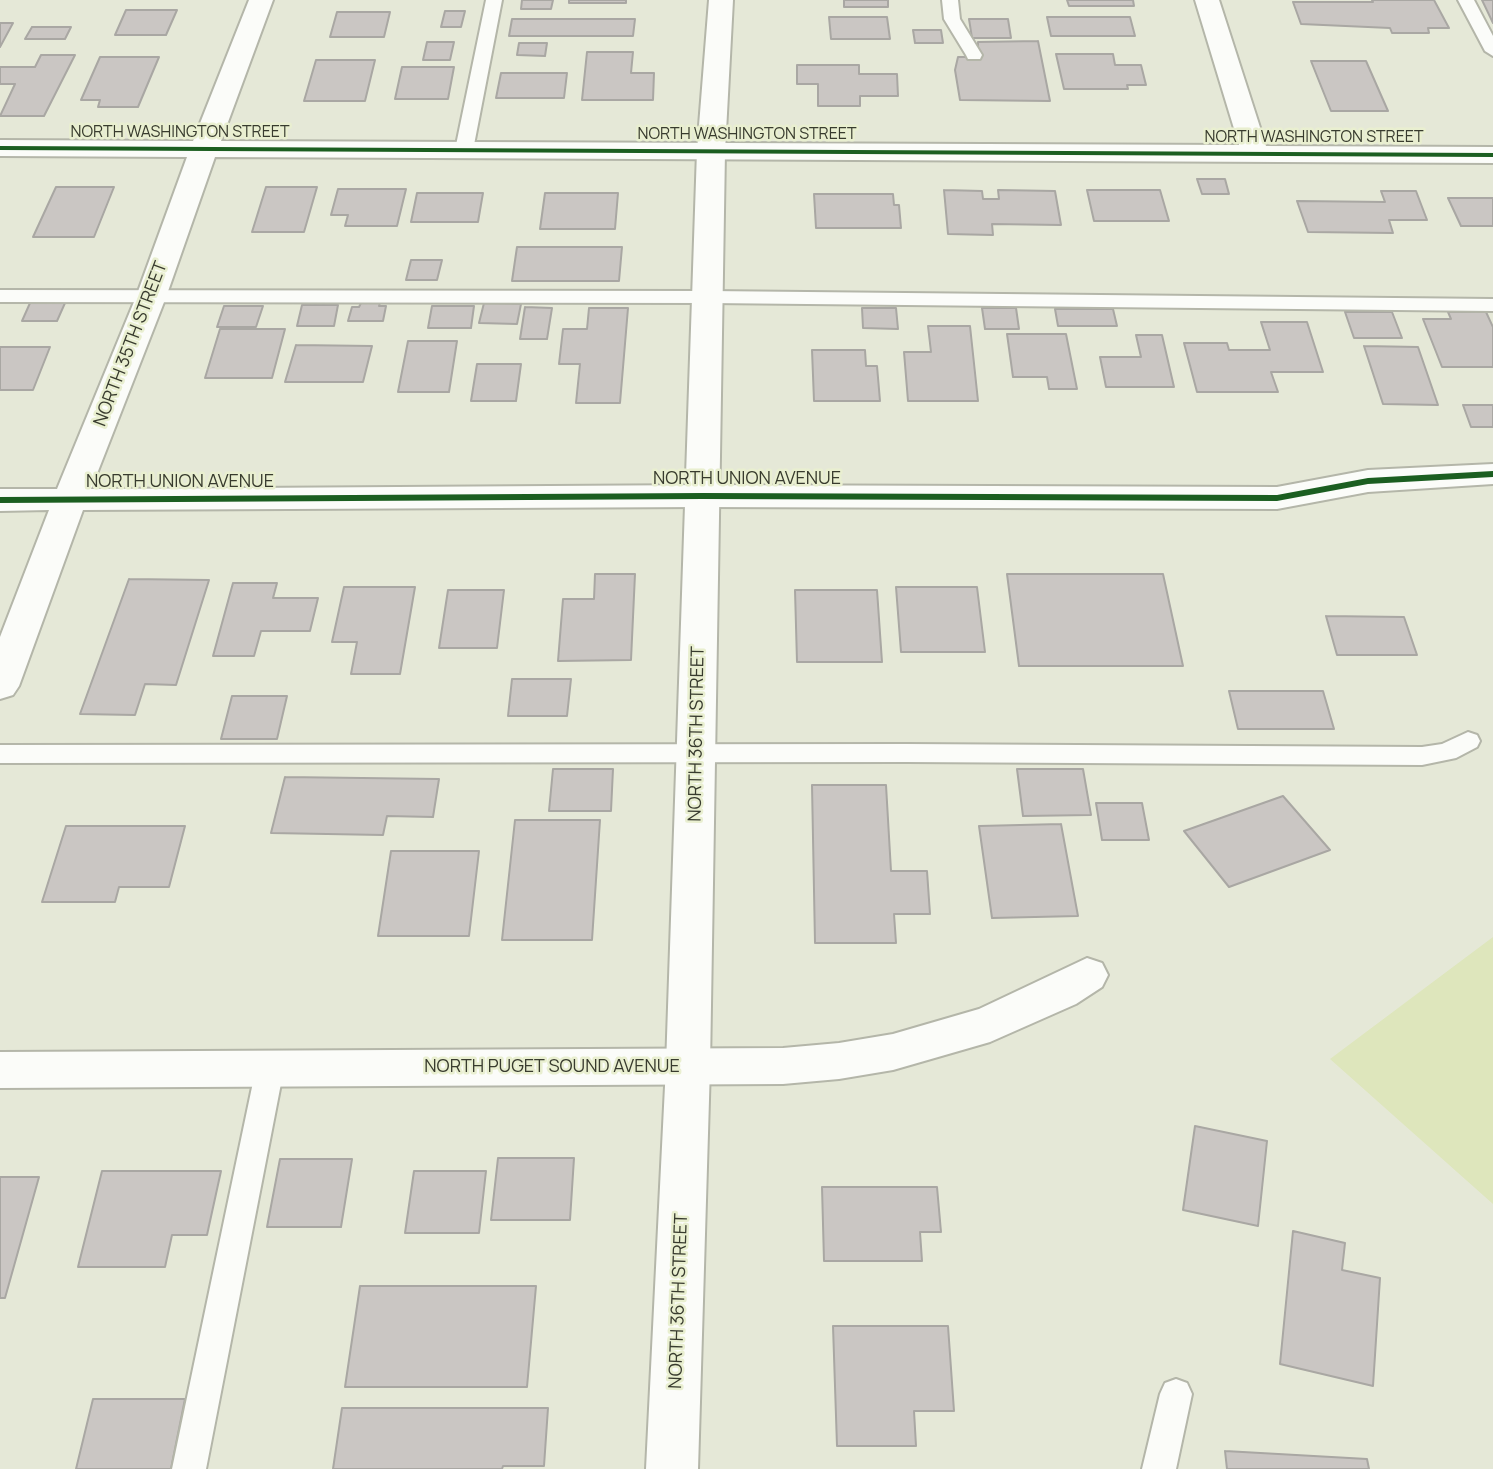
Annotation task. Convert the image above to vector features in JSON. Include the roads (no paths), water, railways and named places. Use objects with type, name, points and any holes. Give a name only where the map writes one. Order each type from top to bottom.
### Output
[{"type":"street","name":"NORTH 35TH STREET","points":[[0,686],[151,297],[261,0]]},
{"type":"street","name":"NORTH 36TH STREET","points":[[672,1469],[688,1066],[711,151],[721,0]]},
{"type":"street","points":[[1207,0],[1255,153]]},
{"type":"street","name":"NORTH WASHINGTON STREET","points":[[0,148],[1493,155]]},
{"type":"street","name":"NORTH UNION AVENUE","points":[[0,500],[703,496],[1277,498],[1368,481],[1493,474]]},
{"type":"street","name":"NORTH PUGET SOUND AVENUE","points":[[0,1070],[783,1066],[839,1061],[893,1052],[990,1024],[1061,992],[1087,975]]},
{"type":"lane","points":[[464,150],[494,0]]},
{"type":"lane","points":[[950,0],[952,19],[974,55]]},
{"type":"lane","points":[[1466,0],[1493,51]]},
{"type":"lane","points":[[0,296],[709,297],[1493,305]]},
{"type":"lane","points":[[0,754],[1422,756],[1447,752],[1468,741]]},
{"type":"lane","points":[[189,1469],[270,1068]]},
{"type":"lane","points":[[1159,1469],[1176,1394]]}]
